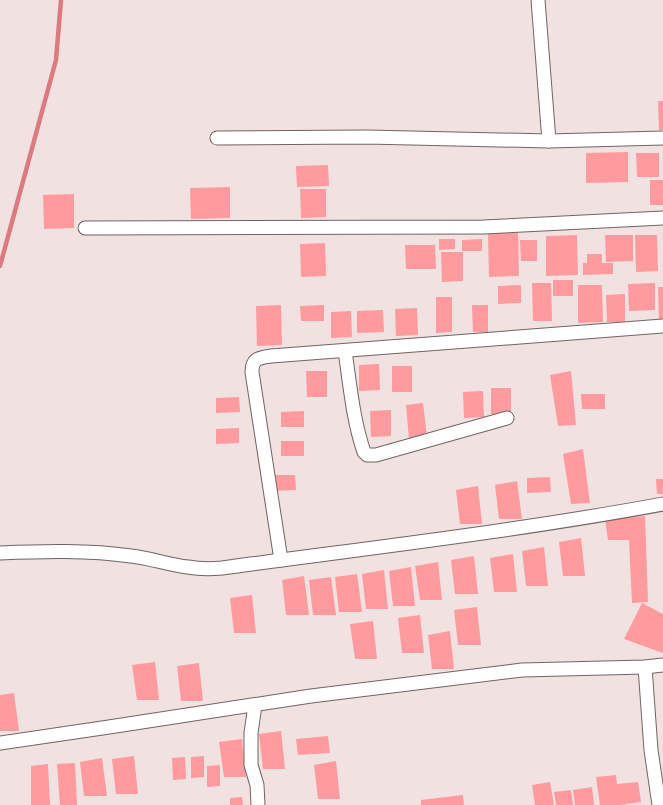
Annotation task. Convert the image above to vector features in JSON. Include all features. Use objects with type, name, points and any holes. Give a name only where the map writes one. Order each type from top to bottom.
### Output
[{"type":"street","points":[[538,0],[549,141]]},
{"type":"street","points":[[217,138],[367,137],[549,141],[663,138]]},
{"type":"street","points":[[84,228],[483,227],[663,218]]},
{"type":"street","points":[[281,560],[252,366],[255,360],[259,358],[663,326]]},
{"type":"street","points":[[345,351],[350,389],[357,424],[364,452],[367,455],[376,455],[507,418]]},
{"type":"street","points":[[0,553],[58,551],[104,552],[187,567],[213,569],[496,531],[663,504]]},
{"type":"street","points":[[0,743],[311,696],[522,670],[645,667],[663,665]]},
{"type":"street","points":[[645,667],[652,750],[659,805]]},
{"type":"street","points":[[255,705],[251,733],[251,765],[257,785],[258,805]]},
{"type":"building","points":[[658,101],[663,101],[663,130],[659,130]]},
{"type":"building","points":[[628,152],[628,182],[586,183],[586,153]]},
{"type":"building","points":[[636,153],[659,153],[659,177],[637,177]]},
{"type":"building","points":[[328,165],[329,186],[297,187],[296,166]]},
{"type":"building","points":[[650,180],[663,180],[663,205],[650,205]]},
{"type":"building","points":[[230,187],[230,218],[191,219],[190,188]]},
{"type":"building","points":[[300,189],[326,189],[326,217],[301,218]]},
{"type":"building","points":[[74,194],[74,228],[44,229],[43,195]]},
{"type":"building","points":[[488,233],[518,233],[519,276],[489,277]]},
{"type":"building","points":[[577,235],[578,275],[546,276],[546,236]]},
{"type":"building","points":[[605,235],[633,235],[633,261],[606,262]]},
{"type":"building","points":[[635,235],[657,235],[658,271],[636,272]]},
{"type":"building","points":[[439,239],[455,239],[455,249],[439,250]]},
{"type":"building","points":[[482,239],[482,251],[462,251],[462,240]]},
{"type":"building","points":[[520,240],[537,240],[537,261],[521,261]]},
{"type":"building","points":[[325,243],[326,276],[301,277],[300,244]]},
{"type":"building","points":[[405,245],[435,245],[436,269],[406,269]]},
{"type":"building","points":[[441,252],[463,252],[463,281],[442,282]]},
{"type":"building","points":[[587,254],[602,254],[602,263],[613,263],[613,274],[583,275],[583,263],[587,263]]},
{"type":"building","points":[[553,280],[573,280],[573,296],[553,296]]},
{"type":"building","points":[[532,283],[551,283],[552,321],[533,321]]},
{"type":"building","points":[[655,283],[655,310],[629,311],[628,284]]},
{"type":"building","points":[[521,285],[521,303],[498,304],[498,286]]},
{"type":"building","points":[[578,285],[602,285],[603,322],[578,323]]},
{"type":"building","points":[[658,287],[663,287],[663,322],[659,322]]},
{"type":"building","points":[[625,294],[625,322],[607,322],[606,295]]},
{"type":"building","points":[[436,297],[452,297],[452,332],[436,333]]},
{"type":"building","points":[[281,305],[282,345],[257,346],[256,306]]},
{"type":"building","points":[[324,305],[324,321],[301,321],[300,306]]},
{"type":"building","points":[[472,305],[488,305],[488,332],[473,332]]},
{"type":"building","points":[[417,308],[418,335],[396,336],[395,309]]},
{"type":"building","points":[[383,310],[384,332],[357,333],[357,311]]},
{"type":"building","points":[[351,311],[352,337],[331,338],[331,312]]},
{"type":"building","points":[[379,364],[380,390],[359,391],[359,365]]},
{"type":"building","points":[[392,366],[412,366],[412,392],[392,392]]},
{"type":"building","points":[[306,371],[327,371],[327,397],[307,397]]},
{"type":"building","points":[[571,371],[576,425],[558,426],[550,375]]},
{"type":"building","points":[[491,388],[511,388],[511,414],[491,414]]},
{"type":"building","points":[[483,391],[484,417],[464,418],[463,392]]},
{"type":"building","points":[[581,394],[605,394],[605,409],[582,409]]},
{"type":"building","points":[[239,397],[240,412],[216,413],[216,398]]},
{"type":"building","points":[[423,403],[427,437],[409,439],[406,405]]},
{"type":"building","points":[[391,410],[391,436],[371,437],[370,411]]},
{"type":"building","points":[[304,411],[304,427],[281,427],[281,412]]},
{"type":"building","points":[[239,428],[239,443],[216,444],[216,429]]},
{"type":"building","points":[[281,441],[304,441],[304,456],[281,456]]},
{"type":"building","points":[[583,449],[590,503],[571,504],[563,454]]},
{"type":"building","points":[[272,475],[295,475],[296,490],[272,491]]},
{"type":"building","points":[[550,477],[551,492],[527,493],[527,478]]},
{"type":"building","points":[[656,479],[663,479],[663,494],[657,494]]},
{"type":"building","points":[[517,481],[522,519],[499,519],[495,485]]},
{"type":"building","points":[[478,486],[482,524],[460,524],[456,490]]},
{"type":"building","points":[[645,516],[648,602],[632,603],[629,540],[608,540],[605,520]]},
{"type":"building","points":[[581,538],[585,576],[563,576],[559,542]]},
{"type":"building","points":[[544,547],[548,586],[526,586],[522,551]]},
{"type":"building","points":[[513,554],[517,592],[494,592],[490,558]]},
{"type":"building","points":[[474,556],[478,594],[455,594],[451,560]]},
{"type":"building","points":[[438,562],[442,600],[420,600],[415,566]]},
{"type":"building","points":[[411,567],[415,606],[393,606],[389,571]]},
{"type":"building","points":[[384,570],[388,609],[366,609],[362,574]]},
{"type":"building","points":[[357,574],[362,612],[339,612],[335,577]]},
{"type":"building","points":[[304,576],[309,615],[286,615],[282,580]]},
{"type":"building","points":[[331,577],[336,615],[313,615],[309,580]]},
{"type":"building","points":[[252,595],[256,633],[234,633],[230,598]]},
{"type":"building","points":[[642,603],[663,614],[663,653],[624,639]]},
{"type":"building","points":[[477,607],[481,645],[458,645],[454,610]]},
{"type":"building","points":[[420,615],[424,653],[402,653],[398,618]]},
{"type":"building","points":[[373,621],[377,659],[355,659],[350,624]]},
{"type":"building","points":[[450,631],[454,669],[432,669],[428,635]]},
{"type":"building","points":[[155,662],[159,700],[137,700],[132,665]]},
{"type":"building","points":[[199,663],[203,701],[181,701],[177,666]]},
{"type":"building","points":[[14,693],[19,731],[0,731],[0,695]]},
{"type":"building","points":[[281,731],[285,769],[263,769],[259,734]]},
{"type":"building","points":[[328,736],[330,753],[298,755],[296,739]]},
{"type":"building","points":[[242,739],[246,777],[224,777],[219,742]]},
{"type":"building","points":[[134,756],[138,794],[116,794],[112,759]]},
{"type":"building","points":[[204,756],[204,777],[191,778],[191,757]]},
{"type":"building","points":[[185,757],[186,779],[173,780],[172,758]]},
{"type":"building","points":[[102,758],[107,796],[84,796],[80,762]]},
{"type":"building","points":[[336,761],[340,799],[318,799],[314,765]]},
{"type":"building","points":[[75,763],[77,805],[60,805],[57,764]]},
{"type":"building","points":[[48,764],[50,805],[31,805],[31,766]]},
{"type":"building","points":[[220,765],[220,786],[207,787],[207,766]]},
{"type":"building","points":[[616,775],[617,784],[638,782],[641,802],[620,805],[600,805],[596,777]]},
{"type":"building","points":[[550,782],[554,805],[535,805],[532,785]]},
{"type":"building","points":[[592,787],[594,805],[575,805],[573,790]]},
{"type":"building","points":[[571,790],[573,805],[556,805],[554,792]]},
{"type":"building","points":[[463,795],[464,805],[421,805],[421,800]]},
{"type":"building","points":[[242,797],[243,805],[230,805],[230,798]]},
{"type":"waterway","points":[[0,266],[56,60],[61,0]]}]
